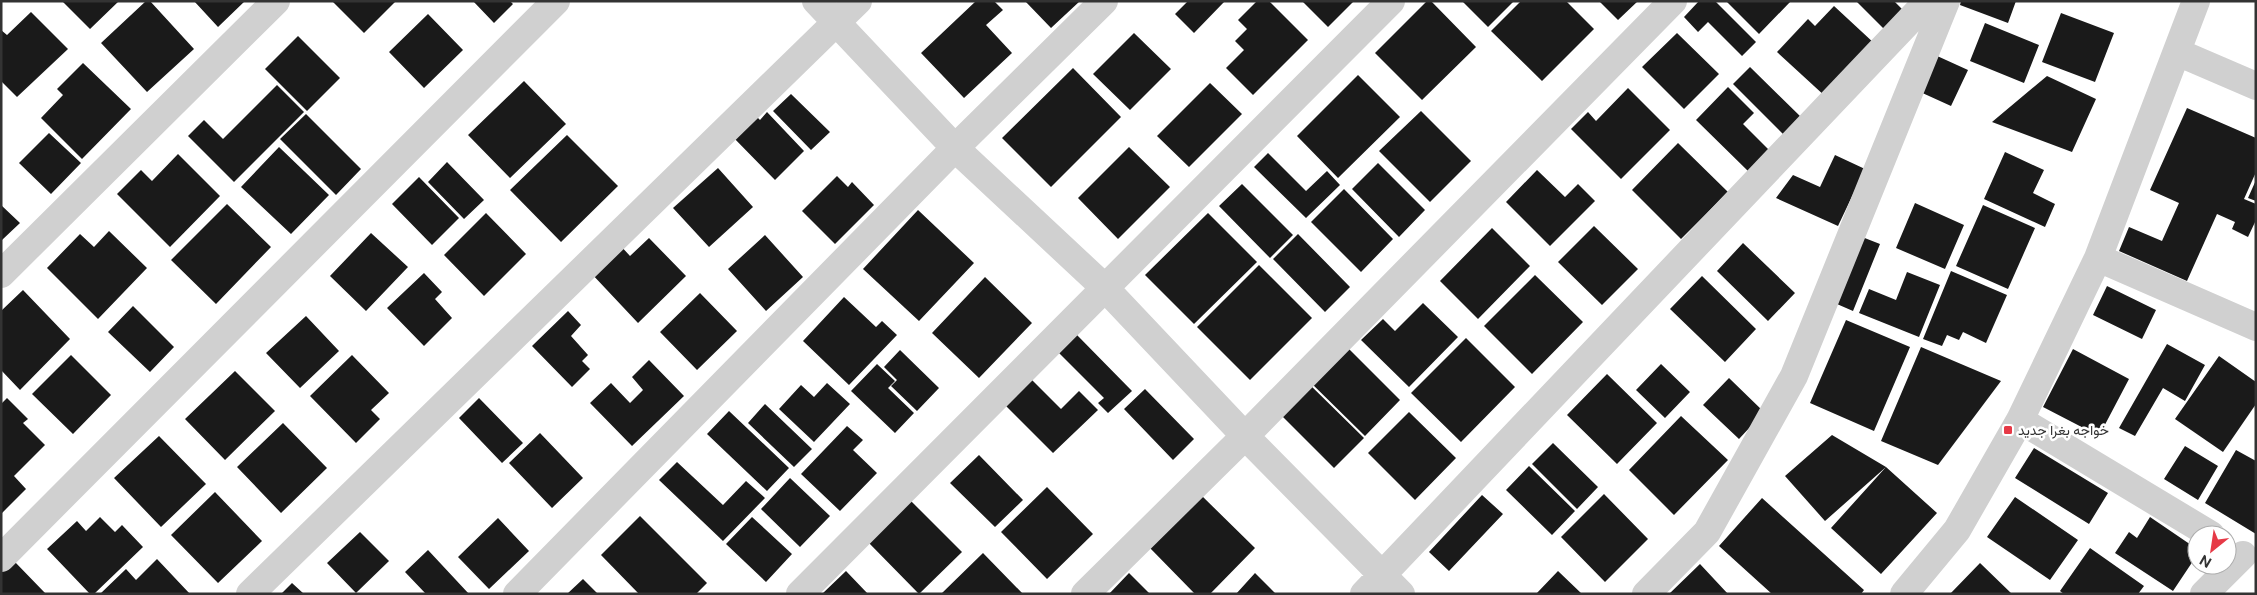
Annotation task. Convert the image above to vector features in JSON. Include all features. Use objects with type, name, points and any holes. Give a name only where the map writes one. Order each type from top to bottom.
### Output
[{"type":"street","points":[[1,274],[276,1]]},
{"type":"street","points":[[1,558],[556,1]]},
{"type":"street","points":[[816,1],[955,148],[1105,288],[1245,436],[1382,588],[1928,1]]},
{"type":"street","points":[[250,594],[838,23],[858,1]]},
{"type":"street","points":[[517,594],[955,148],[1104,1]]},
{"type":"street","points":[[800,594],[1391,1]]},
{"type":"street","points":[[1085,594],[1245,436],[1673,1]]},
{"type":"street","points":[[1646,594],[1707,532],[1794,376],[1946,1]]},
{"type":"street","points":[[1904,594],[1957,530],[2020,420],[2098,258],[2196,1]]},
{"type":"street","points":[[2177,52],[2256,86]]},
{"type":"street","points":[[2098,258],[2256,327]]},
{"type":"street","points":[[2020,420],[2194,525]]},
{"type":"street","points":[[2204,594],[2242,554]]},
{"type":"building","points":[[62,1],[119,1],[90,29]]},
{"type":"building","points":[[146,1],[150,1],[194,49],[147,92],[101,43]]},
{"type":"building","points":[[194,1],[245,1],[218,27]]},
{"type":"building","points":[[332,1],[396,1],[364,33]]},
{"type":"building","points":[[473,1],[510,1],[513,4],[494,23]]},
{"type":"building","points":[[976,1],[994,1],[1003,10],[986,25],[1012,53],[964,98],[921,53]]},
{"type":"building","points":[[1025,1],[1080,1],[1051,28]]},
{"type":"building","points":[[1188,1],[1225,1],[1194,33],[1175,14]]},
{"type":"building","points":[[1257,1],[1269,1],[1308,40],[1253,95],[1226,68],[1244,50],[1235,41],[1247,29],[1238,20]]},
{"type":"building","points":[[1302,1],[1354,1],[1328,27]]},
{"type":"building","points":[[1427,1],[1431,1],[1476,47],[1422,100],[1375,53]]},
{"type":"building","points":[[1462,1],[1514,1],[1488,27]]},
{"type":"building","points":[[1521,1],[1568,1],[1594,29],[1542,81],[1491,31]]},
{"type":"building","points":[[1599,1],[1638,1],[1618,20]]},
{"type":"building","points":[[1699,1],[1715,1],[1756,42],[1742,56],[1708,22],[1698,32],[1684,17]]},
{"type":"building","points":[[1726,1],[1791,1],[1759,34]]},
{"type":"building","points":[[1856,1],[1894,1],[1903,10],[1884,29]]},
{"type":"building","points":[[1961,1],[2016,1],[2008,23],[1960,5]]},
{"type":"building","points":[[1834,6],[1875,44],[1826,97],[1777,52],[1808,19],[1815,26]]},
{"type":"building","points":[[31,12],[68,49],[17,97],[1,81],[1,30],[7,35]]},
{"type":"building","points":[[2061,13],[2114,33],[2095,82],[2042,62]]},
{"type":"building","points":[[428,14],[463,50],[424,88],[389,52]]},
{"type":"building","points":[[1985,23],[2039,45],[2024,83],[1970,61]]},
{"type":"building","points":[[1134,33],[1171,69],[1130,110],[1093,74]]},
{"type":"building","points":[[1677,33],[1719,74],[1684,109],[1642,67]]},
{"type":"building","points":[[298,36],[340,78],[307,111],[265,69]]},
{"type":"building","points":[[1935,55],[1968,70],[1951,106],[1918,91]]},
{"type":"building","points":[[83,63],[131,109],[82,159],[41,118],[63,95],[57,89]]},
{"type":"building","points":[[1750,67],[1802,118],[1784,135],[1733,84]]},
{"type":"building","points":[[1073,68],[1121,117],[1051,187],[1002,138]]},
{"type":"building","points":[[1358,75],[1400,117],[1338,178],[1297,136]]},
{"type":"building","points":[[2047,76],[2096,99],[2072,152],[1992,122]]},
{"type":"building","points":[[524,81],[566,124],[510,178],[468,135]]},
{"type":"building","points":[[1210,83],[1242,114],[1189,167],[1157,136]]},
{"type":"building","points":[[277,85],[304,112],[234,182],[188,136],[204,120],[223,139]]},
{"type":"building","points":[[1728,87],[1754,113],[1743,124],[1770,151],[1749,172],[1696,120]]},
{"type":"building","points":[[1628,88],[1670,130],[1621,179],[1571,129],[1588,112],[1596,121]]},
{"type":"building","points":[[791,94],[830,132],[811,150],[773,111]]},
{"type":"building","points":[[2187,108],[2256,138],[2256,172],[2244,199],[2256,204],[2256,220],[2248,237],[2232,229],[2235,222],[2217,214],[2187,281],[2119,251],[2129,227],[2162,241],[2179,203],[2150,190]]},
{"type":"building","points":[[1421,111],[1471,161],[1430,202],[1379,151]]},
{"type":"building","points":[[752,112],[760,120],[767,112],[804,151],[775,180],[730,134]]},
{"type":"building","points":[[306,114],[361,169],[336,195],[280,139]]},
{"type":"building","points":[[49,133],[81,163],[51,194],[19,163]]},
{"type":"building","points":[[567,135],[618,186],[561,242],[510,190]]},
{"type":"building","points":[[1678,143],[1728,192],[1681,239],[1632,190]]},
{"type":"building","points":[[279,147],[329,195],[291,234],[241,187]]},
{"type":"building","points":[[1129,147],[1170,187],[1118,239],[1078,198]]},
{"type":"building","points":[[2005,152],[2044,170],[2033,193],[2055,204],[2045,227],[1984,199]]},
{"type":"building","points":[[1268,153],[1306,191],[1327,171],[1340,185],[1306,218],[1254,167]]},
{"type":"building","points":[[178,154],[220,196],[170,247],[117,194],[141,170],[152,181]]},
{"type":"building","points":[[1835,155],[1865,169],[1838,226],[1776,198],[1793,175],[1820,187]]},
{"type":"building","points":[[447,162],[484,200],[464,219],[428,182]]},
{"type":"building","points":[[1378,163],[1425,210],[1399,237],[1352,189]]},
{"type":"building","points":[[718,168],[753,207],[709,247],[673,208]]},
{"type":"building","points":[[1537,170],[1565,197],[1578,184],[1595,201],[1550,246],[1506,202]]},
{"type":"building","points":[[837,176],[848,187],[852,182],[874,205],[835,244],[802,211]]},
{"type":"building","points":[[419,177],[459,218],[432,245],[392,204]]},
{"type":"building","points":[[2256,180],[2256,201],[2248,198]]},
{"type":"building","points":[[1242,184],[1293,235],[1270,258],[1219,206]]},
{"type":"building","points":[[1344,189],[1393,239],[1361,272],[1311,222]]},
{"type":"building","points":[[1915,203],[1964,225],[1945,269],[1896,248]]},
{"type":"building","points":[[227,204],[271,247],[216,304],[171,260]]},
{"type":"building","points":[[1,205],[20,223],[2,240],[1,239]]},
{"type":"building","points":[[1983,205],[2035,228],[2008,289],[1956,266]]},
{"type":"building","points":[[918,210],[974,263],[919,321],[863,269]]},
{"type":"building","points":[[486,213],[526,254],[484,296],[444,255]]},
{"type":"building","points":[[1208,213],[1257,262],[1194,324],[1145,275]]},
{"type":"building","points":[[1594,226],[1638,269],[1602,305],[1558,262]]},
{"type":"building","points":[[1492,228],[1530,266],[1478,319],[1440,281]]},
{"type":"building","points":[[109,231],[147,268],[98,319],[47,268],[80,234],[94,247]]},
{"type":"building","points":[[371,233],[408,267],[366,311],[330,276]]},
{"type":"building","points":[[1298,234],[1350,287],[1325,312],[1273,259]]},
{"type":"building","points":[[765,235],[803,277],[766,311],[728,269]]},
{"type":"building","points":[[1857,235],[1880,244],[1853,311],[1830,301]]},
{"type":"building","points":[[649,238],[686,276],[638,323],[590,272],[619,244],[630,256]]},
{"type":"building","points":[[1743,243],[1795,293],[1768,321],[1717,271]]},
{"type":"building","points":[[1259,265],[1312,318],[1250,380],[1197,327]]},
{"type":"building","points":[[1951,271],[2007,295],[1986,343],[1963,332],[1959,340],[1947,335],[1942,346],[1923,339]]},
{"type":"building","points":[[1907,272],[1940,285],[1919,337],[1859,313],[1869,289],[1896,300]]},
{"type":"building","points":[[424,273],[442,292],[435,299],[452,318],[424,346],[387,308]]},
{"type":"building","points":[[1535,275],[1583,322],[1532,374],[1484,326]]},
{"type":"building","points":[[1702,276],[1756,329],[1725,362],[1670,309]]},
{"type":"building","points":[[985,277],[1032,323],[979,378],[932,333]]},
{"type":"building","points":[[2107,286],[2156,310],[2142,339],[2093,315]]},
{"type":"building","points":[[23,290],[70,339],[20,390],[1,370],[1,311]]},
{"type":"building","points":[[700,293],[737,331],[697,370],[660,332]]},
{"type":"building","points":[[844,297],[876,327],[882,321],[897,335],[849,385],[803,341]]},
{"type":"building","points":[[1423,303],[1458,337],[1409,387],[1361,340],[1383,319],[1395,331]]},
{"type":"building","points":[[133,306],[174,347],[150,372],[108,332]]},
{"type":"building","points":[[568,311],[581,325],[571,336],[588,355],[582,361],[590,369],[572,387],[532,346]]},
{"type":"building","points":[[306,316],[339,351],[300,388],[266,353]]},
{"type":"building","points":[[1846,320],[1910,347],[1874,431],[1810,403]]},
{"type":"building","points":[[1077,335],[1132,391],[1108,413],[1098,403],[1104,398],[1059,353]]},
{"type":"building","points":[[1466,338],[1515,387],[1461,442],[1411,393]]},
{"type":"building","points":[[1342,342],[1400,400],[1365,436],[1306,378]]},
{"type":"building","points":[[2167,344],[2205,365],[2185,401],[2163,388],[2135,436],[2119,428]]},
{"type":"building","points":[[1921,347],[2001,381],[1938,465],[1881,441]]},
{"type":"building","points":[[2073,349],[2129,379],[2099,436],[2043,407]]},
{"type":"building","points":[[900,350],[939,388],[917,411],[891,386],[897,380],[884,367]]},
{"type":"building","points":[[71,355],[111,395],[73,434],[32,394]]},
{"type":"building","points":[[352,355],[389,393],[371,410],[380,419],[356,443],[310,396]]},
{"type":"building","points":[[2219,356],[2256,382],[2256,404],[2223,452],[2175,419]]},
{"type":"building","points":[[649,360],[684,396],[632,446],[590,403],[611,383],[630,403],[643,390],[632,377]]},
{"type":"building","points":[[877,364],[895,381],[888,388],[914,413],[895,433],[851,391]]},
{"type":"building","points":[[1661,364],[1690,392],[1665,418],[1636,390]]},
{"type":"building","points":[[235,371],[275,411],[225,460],[185,419]]},
{"type":"building","points":[[1607,374],[1657,423],[1617,464],[1567,415]]},
{"type":"building","points":[[1027,375],[1061,409],[1079,391],[1098,410],[1053,453],[1001,401]]},
{"type":"building","points":[[1729,378],[1764,412],[1739,439],[1703,405]]},
{"type":"building","points":[[1304,379],[1364,438],[1334,468],[1275,409]]},
{"type":"building","points":[[827,383],[850,404],[814,442],[779,409],[801,385],[814,397]]},
{"type":"building","points":[[1145,389],[1194,439],[1173,460],[1124,409]]},
{"type":"building","points":[[7,398],[28,419],[23,423],[45,445],[14,476],[26,489],[1,514],[1,404]]},
{"type":"building","points":[[479,398],[523,443],[502,463],[459,418]]},
{"type":"building","points":[[765,404],[812,449],[794,467],[748,423]]},
{"type":"building","points":[[729,411],[789,468],[767,491],[707,434]]},
{"type":"building","points":[[1409,412],[1456,458],[1415,500],[1368,453]]},
{"type":"building","points":[[1681,416],[1728,460],[1674,515],[1629,470]]},
{"type":"building","points":[[283,423],[327,468],[281,513],[237,467]]},
{"type":"building","points":[[847,426],[863,440],[853,450],[877,473],[840,511],[801,474]]},
{"type":"building","points":[[540,433],[583,478],[552,508],[509,463]]},
{"type":"building","points":[[1832,435],[1886,467],[1825,521],[1785,476]]},
{"type":"building","points":[[159,436],[206,484],[161,527],[114,478]]},
{"type":"building","points":[[1553,443],[1598,487],[1577,509],[1532,464]]},
{"type":"building","points":[[2185,446],[2218,466],[2198,500],[2164,479]]},
{"type":"building","points":[[2034,448],[2108,493],[2089,524],[2015,478]]},
{"type":"building","points":[[2236,450],[2256,461],[2256,534],[2205,503]]},
{"type":"building","points":[[979,455],[1023,500],[995,527],[950,483]]},
{"type":"building","points":[[677,462],[723,505],[746,481],[765,498],[723,541],[659,480]]},
{"type":"building","points":[[1529,466],[1575,511],[1552,535],[1506,490]]},
{"type":"building","points":[[1886,467],[1937,513],[1881,574],[1831,528]]},
{"type":"building","points":[[790,478],[830,516],[800,547],[761,509]]},
{"type":"building","points":[[1047,487],[1093,534],[1047,579],[1001,532]]},
{"type":"building","points":[[215,492],[262,541],[218,583],[171,535]]},
{"type":"building","points":[[1604,494],[1648,539],[1605,582],[1561,537]]},
{"type":"building","points":[[1482,495],[1503,514],[1449,571],[1429,552]]},
{"type":"building","points":[[1202,496],[1255,548],[1210,594],[1195,594],[1150,548]]},
{"type":"building","points":[[2015,497],[2078,540],[2050,580],[1987,537]]},
{"type":"building","points":[[1762,498],[1864,590],[1861,594],[1772,594],[1719,546]]},
{"type":"building","points":[[910,500],[962,552],[919,594],[868,542]]},
{"type":"building","points":[[640,516],[707,583],[696,594],[639,594],[601,555]]},
{"type":"building","points":[[100,517],[115,532],[122,525],[143,547],[94,594],[90,594],[47,549],[77,521],[86,531]]},
{"type":"building","points":[[752,517],[792,554],[766,582],[726,544]]},
{"type":"building","points":[[2150,517],[2187,542],[2187,570],[2173,591],[2115,553],[2129,532],[2137,538]]},
{"type":"building","points":[[498,518],[529,551],[489,589],[458,557]]},
{"type":"building","points":[[360,532],[389,561],[356,593],[327,563]]},
{"type":"building","points":[[2090,548],[2144,586],[2138,594],[2064,594],[2060,591]]},
{"type":"building","points":[[428,550],[469,594],[426,594],[405,572]]},
{"type":"building","points":[[983,553],[1023,594],[941,594]]},
{"type":"building","points":[[157,559],[190,594],[100,594],[126,569],[136,580]]},
{"type":"building","points":[[14,561],[46,594],[1,594],[1,573]]},
{"type":"building","points":[[1980,563],[2012,594],[1950,594]]},
{"type":"building","points":[[1700,564],[1728,594],[1669,594]]},
{"type":"building","points":[[846,571],[868,594],[822,594]]},
{"type":"building","points":[[1558,571],[1582,594],[1536,594]]},
{"type":"building","points":[[1129,573],[1150,594],[1109,594]]},
{"type":"building","points":[[1255,573],[1276,594],[1236,594]]},
{"type":"building","points":[[583,579],[598,594],[567,594]]},
{"type":"building","points":[[292,583],[304,594],[281,594]]},
{"type":"place","name":"خواجه بغرا جدید","points":[[2008,430]]}]
